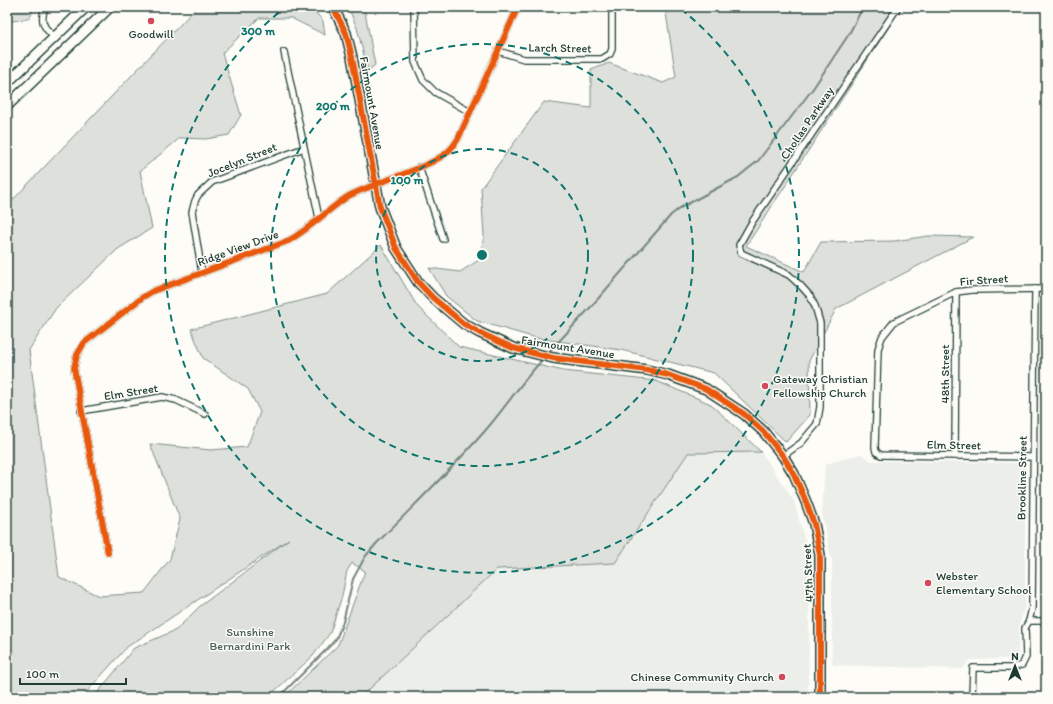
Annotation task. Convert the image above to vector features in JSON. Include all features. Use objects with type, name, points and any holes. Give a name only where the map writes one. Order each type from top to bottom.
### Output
[{"type":"main road","points":[[7,83],[86,7]]},
{"type":"main road","points":[[7,106],[110,7]]},
{"type":"main road","name":"Fairmount Avenue","points":[[333,7],[346,34],[351,51],[380,208],[396,248],[418,282],[433,298],[464,324],[513,348],[533,354],[647,370],[668,375],[706,390],[744,414],[763,431],[782,456]]},
{"type":"main road","name":"47th Street","points":[[782,456],[794,474],[806,502],[814,524],[820,555],[820,697]]},
{"type":"street","points":[[45,7],[42,16],[45,29],[54,37]]},
{"type":"street","points":[[414,7],[415,62],[423,80],[435,92],[470,112]]},
{"type":"street","name":"Ridge View Drive","points":[[108,553],[74,368],[77,356],[84,343],[143,297],[288,241],[298,236],[347,197],[360,190],[439,158],[451,149],[458,139],[518,7]]},
{"type":"street","name":"Larch Street","points":[[498,51],[524,59],[602,60],[610,54],[612,49],[612,7]]},
{"type":"street","name":"Chollas Parkway","points":[[782,456],[801,444],[817,424],[820,407],[820,323],[815,306],[810,296],[801,286],[789,275],[741,253],[739,245],[742,238],[898,7]]},
{"type":"street","points":[[284,52],[319,218]]},
{"type":"street","name":"Jocelyn Street","points":[[202,273],[192,212],[198,195],[212,182],[304,148]]},
{"type":"street","points":[[419,167],[443,239]]},
{"type":"street","name":"Brookline Street","points":[[972,697],[973,668],[1011,668],[1022,665],[1026,657],[1025,628],[1029,621],[1032,608],[1035,289]]},
{"type":"street","name":"Fir Street","points":[[876,452],[878,349],[886,330],[894,322],[956,292],[972,290],[1046,289]]},
{"type":"street","name":"48th Street","points":[[955,456],[956,292]]},
{"type":"street","name":"Elm Street","points":[[81,411],[162,397],[176,400],[205,414]]},
{"type":"street","name":"Elm Street","points":[[876,452],[881,455],[1033,457]]},
{"type":"street","points":[[1029,621],[1046,621]]},
{"type":"shaded area","points":[[761,452],[794,501],[810,560],[808,697],[361,697],[497,569],[615,563],[688,453]]},
{"type":"shaded area","name":"Webster Elementary School","points":[[861,454],[871,461],[1025,463],[1025,605],[1019,626],[1018,658],[970,660],[962,669],[832,665],[832,561],[822,514],[825,465]]},
{"type":"green space","points":[[7,7],[34,7],[30,18],[7,22]]},
{"type":"green space","name":"Sunshine Bernardini Park","points":[[197,7],[311,7],[323,21],[325,35],[291,18],[259,18],[222,53],[241,115],[229,135],[206,139],[180,138],[140,171],[152,228],[118,249],[56,308],[29,350],[59,577],[99,596],[144,593],[170,559],[180,519],[150,444],[211,450],[247,447],[260,412],[248,389],[203,358],[191,329],[327,294],[381,245],[417,306],[459,347],[564,371],[656,381],[711,404],[761,452],[688,453],[615,563],[497,569],[361,697],[284,697],[338,645],[365,571],[352,563],[347,571],[342,596],[330,633],[313,656],[268,697],[92,697],[99,691],[134,648],[176,630],[199,607],[289,539],[127,647],[82,697],[7,697],[7,206]]},
{"type":"green space","points":[[348,7],[364,7],[375,65],[368,71],[357,28]]},
{"type":"green space","points":[[665,7],[902,7],[746,246],[804,272],[821,242],[894,241],[928,236],[973,237],[836,309],[809,361],[810,415],[786,442],[714,373],[621,350],[536,338],[477,321],[446,296],[429,268],[460,272],[479,260],[484,236],[481,188],[544,102],[591,108],[591,70],[609,63],[663,83],[676,77]]},
{"type":"waterway","points":[[548,353],[589,309],[671,215],[680,208],[738,177],[758,161],[814,87],[849,34],[863,7]]},
{"type":"waterway","points":[[279,697],[336,639],[343,622],[353,579],[365,557],[492,423],[528,376],[544,358]]},
{"type":"cycle path","points":[[333,7],[346,33],[352,57],[380,207],[396,248],[418,282],[433,298],[464,324],[513,348],[553,358],[647,370],[668,375],[706,389],[744,414],[763,431],[783,456],[794,474],[806,502],[814,524],[820,555],[820,697]]},
{"type":"cycle path","points":[[108,553],[74,368],[77,355],[84,343],[143,297],[153,291],[288,241],[304,231],[339,202],[350,195],[424,166],[445,154],[458,139],[518,7]]},
{"type":"place","name":"Goodwill","points":[[151,21]]},
{"type":"place","name":"Gateway Christian Fellowship Church","points":[[765,386]]},
{"type":"place","name":"Webster Elementary School","points":[[928,583]]},
{"type":"place","name":"Chinese Community Church","points":[[782,677]]}]
